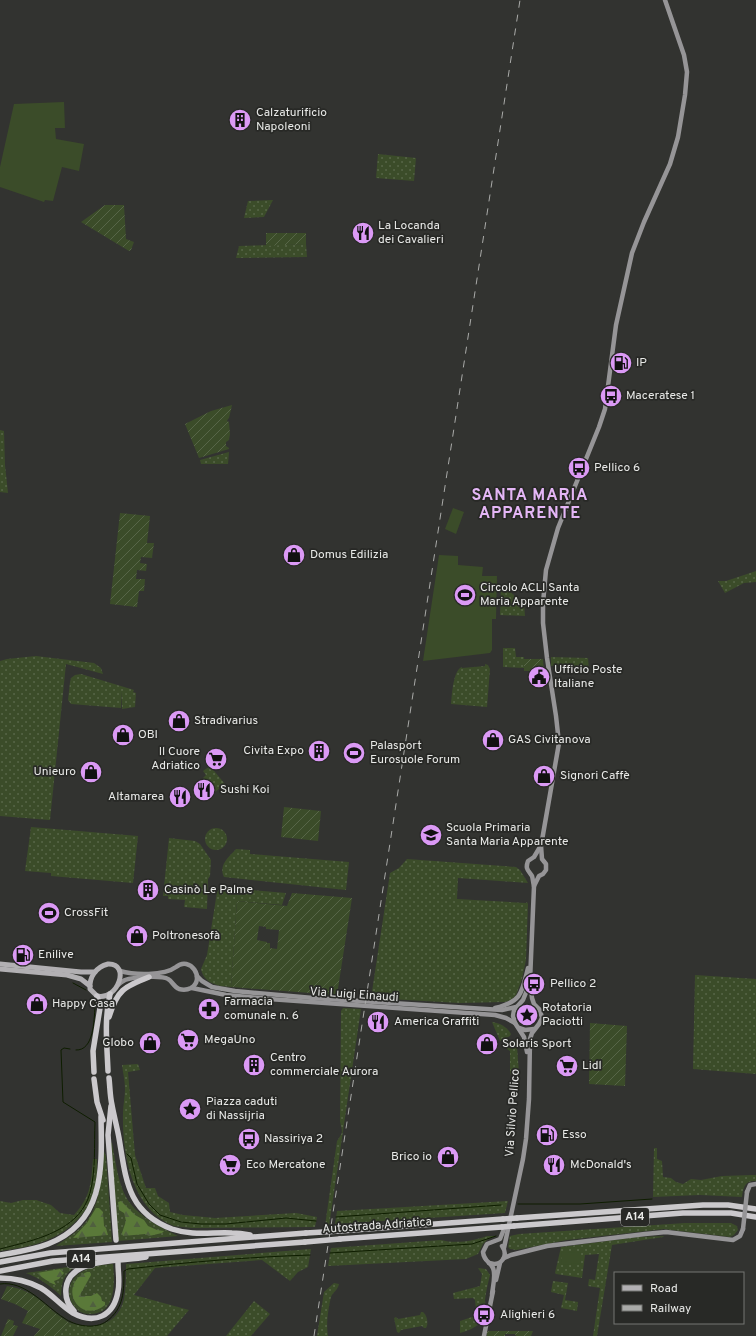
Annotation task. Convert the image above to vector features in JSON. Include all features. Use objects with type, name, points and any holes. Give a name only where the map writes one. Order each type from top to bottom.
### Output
[{"type":"highway","points":[[107,1023],[112,1006],[119,994],[129,986],[150,977]]},
{"type":"highway","points":[[108,1071],[107,1008],[110,994]]},
{"type":"highway","points":[[94,1072],[93,1051],[100,1008],[97,996]]},
{"type":"highway","points":[[109,1078],[111,1104],[125,1176],[130,1192],[137,1203],[154,1220],[173,1229],[205,1234],[232,1233],[263,1237]]},
{"type":"highway","points":[[94,1079],[97,1102],[108,1135]]},
{"type":"highway","points":[[111,1104],[108,1135],[116,1240]]},
{"type":"highway","points":[[0,1255],[50,1243],[64,1235],[83,1218],[91,1207],[98,1186],[101,1117]]},
{"type":"highway","name":"Autostrada Adriatica","points":[[0,1262],[50,1253],[99,1249],[702,1205],[728,1205],[756,1209]]},
{"type":"highway","name":"Autostrada Adriatica","points":[[0,1271],[53,1262],[683,1213],[731,1214],[756,1217]]},
{"type":"highway","points":[[80,1316],[69,1305],[66,1293],[67,1282],[77,1271],[92,1264],[136,1259],[163,1253]]},
{"type":"highway","points":[[0,1278],[20,1279],[34,1284],[48,1293],[67,1309],[80,1316],[97,1318],[112,1308],[118,1290],[118,1263]]},
{"type":"main road","name":"Via Silvio Pellico","points":[[534,886],[539,876],[546,870],[546,864],[542,859],[541,846],[559,743],[545,646],[543,623],[544,582],[556,531],[606,409],[616,326],[632,253],[670,164],[678,137],[686,83],[686,64],[665,0]]},
{"type":"main road","name":"Via Silvio Pellico","points":[[504,1249],[525,1147],[529,1099],[530,1039],[534,1029],[542,1018],[540,1010],[534,1004],[532,998],[530,981],[534,886],[526,865],[530,859],[534,857],[541,846]]},
{"type":"main road","points":[[534,857],[542,859]]},
{"type":"main road","points":[[531,876],[539,876]]},
{"type":"main road","points":[[489,1009],[508,1005],[517,999],[522,989],[530,961]]},
{"type":"main road","name":"Via Luigi Einaudi","points":[[0,964],[95,972],[101,967],[110,964],[116,966],[120,971],[130,974],[162,972],[173,970],[178,965],[187,964],[194,968],[197,976],[202,981],[212,987],[235,991],[313,998],[502,1010],[518,1006]]},
{"type":"main road","points":[[0,969],[67,975],[81,979],[90,986]]},
{"type":"main road","points":[[172,983],[171,976],[173,970]]},
{"type":"main road","points":[[118,985],[120,971]]},
{"type":"main road","points":[[95,972],[91,979],[90,986],[92,992],[97,996],[110,994]]},
{"type":"main road","points":[[192,988],[196,982],[197,976]]},
{"type":"main road","name":"Via Luigi Einaudi","points":[[110,994],[125,980],[150,977],[165,978],[182,990],[192,988],[226,995],[269,999],[495,1015],[506,1018],[515,1023]]},
{"type":"main road","name":"Via Silvio Pellico","points":[[494,1242],[500,1239],[503,1234],[524,1138],[527,1052],[526,1041],[515,1023],[513,1016],[525,996],[530,981]]},
{"type":"main road","points":[[518,1006],[525,1002],[534,1004]]},
{"type":"main road","points":[[519,1028],[526,1030],[534,1029]]},
{"type":"main road","points":[[484,1336],[500,1263],[504,1258],[511,1254],[558,1245],[666,1232],[733,1240],[740,1236],[743,1229],[747,1192],[750,1186],[756,1184]]},
{"type":"main road","points":[[492,1294],[494,1269],[485,1260],[483,1252],[487,1244],[494,1242],[500,1243],[504,1249],[511,1254]]},
{"type":"main road","points":[[504,1249],[504,1258]]},
{"type":"main road","points":[[489,1263],[500,1263]]},
{"type":"green space","points":[[64,102],[65,128],[55,128],[56,139],[84,144],[79,171],[62,167],[53,201],[45,200],[44,202],[0,187],[0,167],[14,104]]},
{"type":"green space","points":[[378,154],[416,158],[414,181],[376,178]]},
{"type":"green space","points":[[273,200],[264,217],[244,218],[248,201]]},
{"type":"green space","points":[[105,205],[124,205],[126,239],[134,242],[131,250],[129,251],[81,222]]},
{"type":"green space","points":[[266,233],[306,233],[306,244],[266,246]]},
{"type":"green space","points":[[306,244],[307,257],[236,258],[239,246]]},
{"type":"green space","points":[[232,405],[227,421],[229,422],[230,434],[229,440],[226,442],[226,446],[229,449],[199,458],[185,424],[211,411]]},
{"type":"green space","points":[[0,430],[4,431],[8,493],[0,492]]},
{"type":"green space","points":[[229,452],[228,464],[201,464],[200,460]]},
{"type":"green space","points":[[453,508],[464,512],[456,534],[445,529]]},
{"type":"green space","points":[[120,513],[150,516],[147,543],[154,543],[152,558],[141,557],[140,563],[147,564],[146,571],[137,570],[136,579],[145,579],[144,591],[139,591],[137,607],[110,604]]},
{"type":"green space","name":"Circolo ACLI Santa Maria Apparente","points":[[439,555],[458,556],[458,565],[483,567],[482,576],[497,576],[496,619],[492,619],[492,650],[490,653],[423,661]]},
{"type":"green space","points":[[756,571],[756,582],[744,583],[725,593],[718,581],[726,581]]},
{"type":"green space","points":[[501,584],[524,604],[525,616],[500,615]]},
{"type":"green space","points":[[503,648],[515,648],[516,657],[524,657],[524,668],[503,667]]},
{"type":"green space","points":[[36,656],[94,663],[101,668],[103,674],[66,664],[50,820],[0,816],[0,661]]},
{"type":"green space","points":[[551,657],[588,658],[589,671],[573,674],[569,666],[564,664],[551,666]]},
{"type":"green space","points":[[524,659],[543,659],[544,671],[524,671]]},
{"type":"green space","points":[[485,664],[488,665],[490,669],[487,707],[451,704],[455,678],[459,669],[462,667],[485,666]]},
{"type":"green space","points":[[81,674],[134,690],[133,692],[136,693],[135,707],[122,709],[122,691],[121,708],[71,704],[68,700],[71,678],[75,675]]},
{"type":"green space","points":[[210,766],[225,784],[214,793],[209,792],[205,788],[208,786],[203,778],[206,775],[203,771]]},
{"type":"green space","points":[[284,807],[321,811],[318,841],[281,837]]},
{"type":"green space","points":[[31,827],[138,836],[133,883],[51,876],[51,873],[25,871]]},
{"type":"green space","points":[[216,828],[224,831],[227,839],[224,847],[216,850],[208,847],[205,839],[208,831]]},
{"type":"green space","points":[[169,838],[195,841],[200,844],[211,860],[210,876],[208,879],[207,909],[184,907],[185,900],[168,899],[168,896],[163,896]]},
{"type":"green space","points":[[236,849],[250,850],[250,854],[349,862],[346,890],[224,877],[222,869],[223,865]]},
{"type":"green space","points":[[407,859],[516,867],[520,870],[528,883],[458,878],[457,899],[527,902],[528,904],[526,960],[522,979],[516,995],[511,1000],[505,1002],[459,1003],[371,998],[390,873],[399,868]]},
{"type":"green space","points":[[230,888],[286,893],[282,905],[237,901],[231,987],[217,985],[208,981],[201,969],[207,955],[217,892],[220,889]]},
{"type":"green space","points":[[292,893],[352,898],[337,995],[231,987],[237,901],[287,906]],"holes":[[[259,926],[266,927],[266,929],[279,930],[277,949],[270,948],[270,943],[257,940]]]},
{"type":"green space","points":[[695,975],[756,979],[756,1074],[693,1069]]},
{"type":"green space","points":[[343,1008],[361,1009],[329,1226],[325,1226],[337,1141],[342,1131],[340,1121],[341,1011]]},
{"type":"green space","points":[[492,1022],[498,1023],[505,1027],[511,1034],[510,1036],[500,1041]]},
{"type":"green space","points":[[590,1023],[627,1026],[625,1086],[589,1084]]},
{"type":"green space","points":[[510,1040],[515,1041],[517,1046],[519,1074],[517,1076],[510,1073],[510,1051],[507,1049],[507,1043]]},
{"type":"green space","points":[[138,1064],[140,1070],[128,1072],[135,1155],[146,1188],[155,1188],[158,1196],[169,1203],[170,1212],[183,1215],[215,1218],[296,1213],[317,1217],[315,1227],[192,1228],[174,1226],[159,1218],[148,1207],[139,1194],[127,1162],[124,1145],[123,1113],[125,1086],[122,1065]]},
{"type":"green space","points":[[110,1142],[112,1143],[120,1182],[130,1203],[146,1218],[178,1236],[118,1241]]},
{"type":"green space","points":[[654,1148],[657,1148],[657,1159],[662,1161],[663,1177],[671,1178],[676,1182],[683,1184],[691,1179],[701,1180],[722,1176],[752,1175],[756,1175],[756,1181],[749,1182],[745,1185],[742,1197],[700,1195],[653,1197]]},
{"type":"green space","points":[[103,1149],[106,1156],[112,1242],[56,1246],[85,1223],[95,1207],[100,1188]]},
{"type":"green space","points":[[93,1159],[97,1159],[96,1180],[93,1193],[84,1212],[70,1227],[42,1242],[21,1248],[0,1251],[0,1201],[11,1203],[23,1200],[36,1200],[51,1205],[60,1213],[74,1215],[87,1196],[92,1176]]},
{"type":"green space","points":[[121,1201],[135,1215],[144,1220],[148,1226],[164,1231],[162,1233],[149,1236],[145,1234],[123,1236],[122,1233],[126,1221],[124,1213],[119,1210],[118,1202]]},
{"type":"green space","points":[[508,1201],[505,1213],[335,1224],[337,1211]]},
{"type":"green space","points":[[96,1208],[99,1208],[103,1212],[104,1226],[108,1235],[73,1238],[87,1223]]},
{"type":"green space","points":[[685,1223],[731,1223],[737,1226],[738,1230],[730,1237],[664,1229],[567,1240],[516,1250],[508,1247],[510,1236],[519,1234]]},
{"type":"green space","points":[[487,1236],[496,1236],[488,1239],[483,1244],[478,1254],[466,1259],[328,1266],[331,1248],[441,1240],[452,1242]]},
{"type":"green space","points":[[664,1236],[612,1245],[597,1336],[593,1336],[600,1288],[588,1286],[589,1279],[595,1280],[599,1254],[585,1255],[582,1278],[556,1274],[561,1247],[638,1237]]},
{"type":"green space","points":[[311,1249],[308,1267],[298,1272],[290,1281],[262,1260],[155,1268],[134,1295],[189,1310],[167,1336],[59,1336],[70,1323],[90,1326],[98,1325],[113,1318],[123,1303],[126,1264]]},
{"type":"green space","points":[[580,1252],[581,1263],[562,1265],[561,1253]]},
{"type":"green space","points":[[113,1264],[114,1288],[109,1303],[105,1309],[99,1313],[83,1313],[75,1307],[70,1299],[70,1285],[73,1279],[85,1270]]},
{"type":"green space","points":[[75,1266],[64,1279],[61,1296],[36,1277],[26,1273]]},
{"type":"green space","points":[[478,1268],[486,1269],[490,1275],[485,1297],[483,1319],[474,1328],[460,1333],[460,1321],[475,1316],[475,1300],[473,1298],[454,1299],[453,1293],[480,1286],[482,1274]]},
{"type":"green space","points":[[60,1269],[64,1273],[59,1279],[54,1281],[56,1285],[37,1273]]},
{"type":"green space","points":[[87,1272],[90,1272],[91,1275],[81,1293],[81,1296],[91,1296],[97,1293],[101,1297],[102,1301],[105,1302],[105,1305],[95,1310],[87,1310],[80,1307],[75,1301],[72,1293],[73,1285],[78,1278]]},
{"type":"green space","points":[[553,1281],[568,1283],[565,1300],[578,1302],[577,1311],[561,1308],[564,1295],[551,1292]]},
{"type":"green space","points":[[334,1283],[339,1284],[338,1288],[331,1297],[328,1311],[328,1336],[317,1336],[324,1292]]},
{"type":"green space","points":[[7,1286],[17,1288],[34,1296],[70,1323],[59,1336],[34,1336],[40,1329],[22,1323],[28,1311],[1,1299]]},
{"type":"green space","points":[[254,1301],[270,1314],[251,1336],[226,1336]]},
{"type":"green space","points":[[421,1312],[424,1313],[426,1317],[426,1328],[422,1326],[401,1330],[399,1333],[397,1332],[394,1318],[396,1317],[398,1319],[420,1315]]},
{"type":"green space","points":[[8,1319],[14,1321],[13,1325],[18,1326],[13,1336],[1,1336]]},
{"type":"green space","points":[[533,1331],[531,1336],[505,1334],[505,1336],[487,1336],[487,1332]]},
{"type":"waterway","points":[[73,983],[86,990]]},
{"type":"waterway","points":[[76,1050],[82,1049],[86,1046],[92,1034],[95,1007],[95,1003],[92,998]]},
{"type":"waterway","points":[[0,1249],[41,1238],[66,1225],[76,1217],[84,1206],[90,1193],[94,1166],[95,1122],[63,1102],[61,1050],[64,1048],[70,1049]]},
{"type":"waterway","points":[[127,1154],[131,1158],[137,1184],[149,1204],[160,1215],[181,1222],[201,1224],[226,1224],[286,1218],[316,1221]]},
{"type":"waterway","points":[[518,1204],[580,1204],[652,1199]]},
{"type":"waterway","points":[[336,1217],[501,1205]]},
{"type":"waterway","points":[[330,1253],[472,1244],[496,1236]]},
{"type":"waterway","points":[[0,1284],[18,1286],[34,1295],[69,1321],[79,1325],[91,1326],[102,1324],[117,1311],[122,1299],[124,1271],[128,1269],[219,1260],[310,1255]]},
{"type":"railway","points":[[314,1336],[520,0]]},
{"type":"place","name":"Calzaturificio Napoleoni","points":[[240,120]]},
{"type":"place","name":"La Locanda dei Cavalieri","points":[[363,233]]},
{"type":"place","name":"IP","points":[[621,363]]},
{"type":"place","name":"Maceratese 1","points":[[611,396]]},
{"type":"place","name":"Pellico 6","points":[[579,468]]},
{"type":"place","name":"Domus Edilizia","points":[[294,555]]},
{"type":"place","name":"Circolo ACLI Santa Maria Apparente","points":[[465,595]]},
{"type":"place","name":"Ufficio Poste Italiane","points":[[539,677]]},
{"type":"place","name":"Stradivarius","points":[[179,721]]},
{"type":"place","name":"OBI","points":[[123,735]]},
{"type":"place","name":"GAS Civitanova","points":[[493,740]]},
{"type":"place","name":"Civita Expo","points":[[319,751]]},
{"type":"place","name":"Palasport Eurosuole Forum","points":[[354,753]]},
{"type":"place","name":"Il Cuore Adriatico","points":[[216,759]]},
{"type":"place","name":"Unieuro","points":[[91,772]]},
{"type":"place","name":"Signori Caffè","points":[[544,776]]},
{"type":"place","name":"Sushi Koi","points":[[204,790]]},
{"type":"place","name":"Altamarea","points":[[180,797]]},
{"type":"place","name":"Scuola Primaria Santa Maria Apparente","points":[[431,835]]},
{"type":"place","name":"Casinò Le Palme","points":[[148,890]]},
{"type":"place","name":"CrossFit","points":[[49,913]]},
{"type":"place","name":"Poltronesofà","points":[[137,936]]},
{"type":"place","name":"Enilive","points":[[23,955]]},
{"type":"place","name":"Pellico 2","points":[[534,984]]},
{"type":"place","name":"Happy Casa","points":[[37,1004]]},
{"type":"place","name":"Farmacia comunale n. 6","points":[[209,1009]]},
{"type":"place","name":"Rotatoria Paciotti","points":[[527,1015]]},
{"type":"place","name":"America Graffiti","points":[[378,1022]]},
{"type":"place","name":"MegaUno","points":[[188,1040]]},
{"type":"place","name":"Globo","points":[[150,1043]]},
{"type":"place","name":"Solaris Sport","points":[[487,1044]]},
{"type":"place","name":"Centro commerciale Aurora","points":[[254,1065]]},
{"type":"place","name":"Lidl","points":[[567,1066]]},
{"type":"place","name":"Piazza caduti di Nassijria","points":[[190,1109]]},
{"type":"place","name":"Esso","points":[[547,1135]]},
{"type":"place","name":"Nassiriya 2","points":[[249,1139]]},
{"type":"place","name":"Brico io","points":[[448,1157]]},
{"type":"place","name":"Eco Mercatone","points":[[230,1165]]},
{"type":"place","name":"McDonald's","points":[[554,1165]]},
{"type":"place","name":"Alighieri 6","points":[[484,1315]]},
{"type":"district","name":"SANTA MARIA APPARENTE","points":[[530,505]]}]
